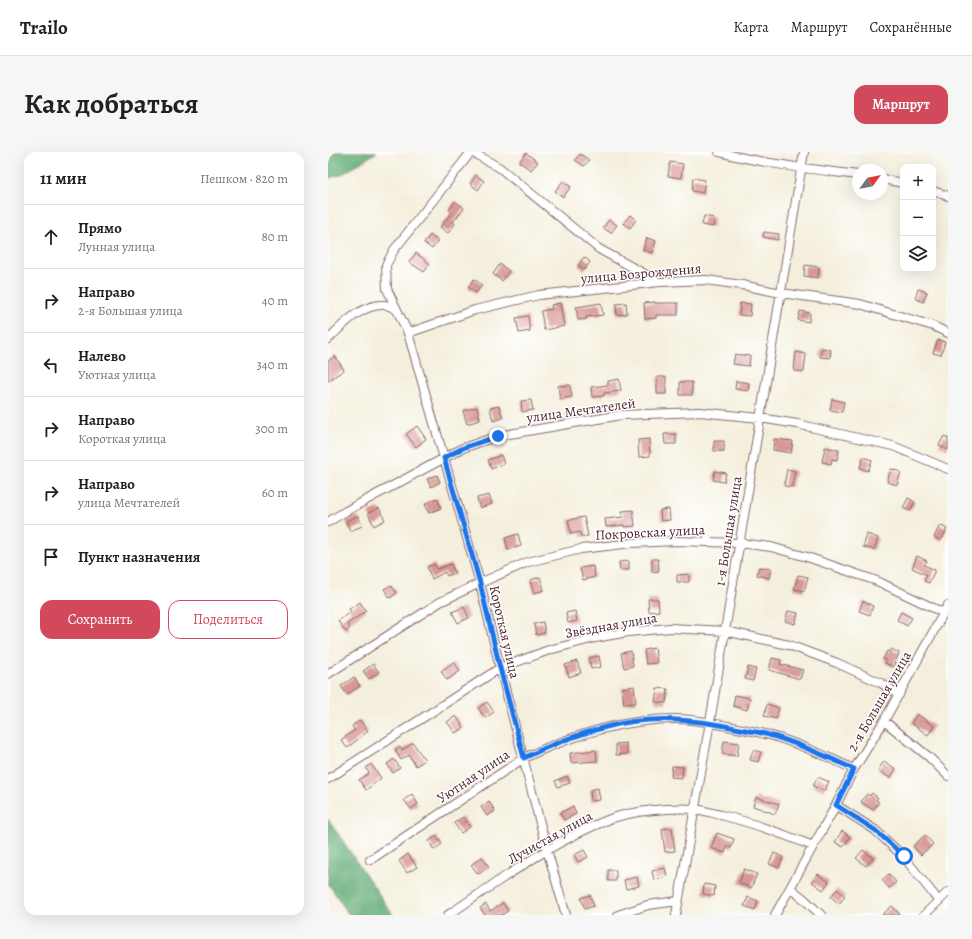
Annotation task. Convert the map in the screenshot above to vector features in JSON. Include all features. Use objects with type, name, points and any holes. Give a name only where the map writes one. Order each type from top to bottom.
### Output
[{"type":"street","points":[[471,152],[500,168],[599,249],[659,282]]},
{"type":"street","name":"Короткая улица","points":[[471,152],[394,250],[386,265],[387,289],[408,333],[480,583],[500,668],[547,850],[566,915]]},
{"type":"street","points":[[719,152],[802,168],[852,174]]},
{"type":"street","name":"1-я Большая улица","points":[[676,915],[710,722],[804,152]]},
{"type":"street","points":[[888,180],[900,182]]},
{"type":"street","points":[[936,192],[948,196]]},
{"type":"street","name":"улица Возрождения","points":[[408,333],[476,310],[539,295],[659,282],[706,280],[742,285],[781,293],[860,304],[948,332]]},
{"type":"street","points":[[328,339],[348,320],[371,307],[385,305],[397,310]]},
{"type":"street","name":"улица Мечтателей","points":[[328,522],[463,448],[498,436],[621,415],[699,412],[760,418],[797,424],[893,446],[948,470]]},
{"type":"street","name":"Покровская улица","points":[[328,674],[440,602],[528,562],[581,549],[632,543],[676,541],[739,543],[771,547],[807,557],[877,582],[944,613]]},
{"type":"street","name":"2-я Большая улица","points":[[774,915],[836,805],[854,769],[884,722],[948,605]]},
{"type":"street","name":"Звёздная улица","points":[[328,779],[500,668],[549,650],[595,638],[628,632],[670,628],[725,632],[789,645],[837,663],[881,683],[899,695]]},
{"type":"street","name":"Уютная улица","points":[[370,860],[524,758],[544,748],[580,734],[608,726],[641,721],[677,719],[710,722],[769,735],[819,753],[854,769]]},
{"type":"street","points":[[884,722],[929,757],[948,776]]},
{"type":"street","points":[[836,805],[875,830],[904,856],[938,900]]},
{"type":"street","name":"Лучистая улица","points":[[448,915],[547,850],[579,832],[611,819],[644,812],[695,809],[740,820],[813,846]]},
{"type":"street","points":[[790,888],[821,915]]},
{"type":"street","points":[[924,915],[948,892]]},
{"type":"street","points":[[618,915],[648,905],[678,901]]},
{"type":"green space","points":[[328,152],[377,152],[341,175],[328,178]]},
{"type":"green space","points":[[328,819],[393,915],[349,915],[328,883]]},
{"type":"building","points":[[526,153],[538,162],[531,170],[519,162]]},
{"type":"building","points":[[580,154],[589,160],[584,166],[575,160]]},
{"type":"building","points":[[670,162],[683,164],[681,178],[668,176]]},
{"type":"building","points":[[476,175],[484,181],[478,190],[470,184]]},
{"type":"building","points":[[693,178],[705,180],[703,193],[692,191]]},
{"type":"building","points":[[563,181],[571,187],[563,197],[555,191]]},
{"type":"building","points":[[455,201],[464,208],[453,222],[455,224],[448,233],[440,227],[452,212],[449,210]]},
{"type":"building","points":[[630,215],[636,220],[630,228],[623,223]]},
{"type":"building","points":[[704,216],[714,218],[713,227],[702,225]]},
{"type":"building","points":[[609,220],[617,225],[611,233],[603,228]]},
{"type":"building","points":[[764,232],[779,234],[778,240],[763,237]]},
{"type":"building","points":[[430,235],[438,241],[432,249],[424,243]]},
{"type":"building","points":[[647,238],[656,241],[652,253],[643,250]]},
{"type":"building","points":[[416,253],[430,264],[424,272],[409,262]]},
{"type":"building","points":[[584,257],[590,262],[584,270],[578,265]]},
{"type":"building","points":[[500,264],[509,271],[502,281],[493,274]]},
{"type":"building","points":[[805,265],[819,267],[818,278],[804,276]]},
{"type":"building","points":[[474,279],[482,285],[476,293],[468,287]]},
{"type":"building","points":[[918,289],[927,292],[923,302],[915,298]]},
{"type":"building","points":[[560,303],[564,326],[544,330],[541,311],[552,309],[551,305]]},
{"type":"building","points":[[601,303],[603,315],[586,317],[587,319],[578,320],[576,307]]},
{"type":"building","points":[[626,303],[627,314],[617,315],[616,304]]},
{"type":"building","points":[[644,303],[678,303],[678,315],[656,315],[656,318],[645,319]]},
{"type":"building","points":[[740,303],[751,304],[750,316],[739,315]]},
{"type":"building","points":[[800,311],[810,313],[809,322],[798,320]]},
{"type":"building","points":[[528,316],[530,331],[519,333],[516,318]]},
{"type":"building","points":[[938,340],[945,342],[941,355],[933,353]]},
{"type":"building","points":[[822,348],[831,350],[830,358],[820,357]]},
{"type":"building","points":[[796,352],[806,354],[804,372],[794,371]]},
{"type":"building","points":[[735,354],[750,356],[749,366],[733,364]]},
{"type":"building","points":[[335,356],[344,370],[328,381],[328,361]]},
{"type":"building","points":[[657,377],[666,377],[666,394],[657,394]]},
{"type":"building","points":[[619,379],[621,391],[604,393],[604,396],[592,397],[591,387],[608,385],[608,381]]},
{"type":"building","points":[[736,381],[749,383],[748,391],[735,389]]},
{"type":"building","points":[[680,382],[692,382],[692,395],[680,395]]},
{"type":"building","points":[[570,385],[572,397],[560,399],[558,386]]},
{"type":"building","points":[[832,399],[844,402],[842,412],[830,410]]},
{"type":"building","points":[[531,400],[533,410],[522,412],[521,401]]},
{"type":"building","points":[[499,406],[503,418],[493,421],[490,408]]},
{"type":"building","points":[[477,407],[480,420],[467,424],[463,411]]},
{"type":"building","points":[[417,426],[426,439],[416,447],[406,434]]},
{"type":"building","points":[[664,434],[676,434],[676,444],[665,444]]},
{"type":"building","points":[[944,436],[948,438],[948,450],[939,445]]},
{"type":"building","points":[[649,439],[650,456],[639,457],[638,440]]},
{"type":"building","points":[[774,439],[793,441],[791,453],[773,450]]},
{"type":"building","points":[[714,441],[724,441],[724,451],[714,451]]},
{"type":"building","points":[[825,447],[839,450],[837,460],[832,459],[831,464],[822,462]]},
{"type":"building","points":[[501,455],[504,464],[491,469],[488,460]]},
{"type":"building","points":[[863,457],[872,460],[868,471],[860,468]]},
{"type":"building","points":[[787,469],[795,471],[792,487],[784,486]]},
{"type":"building","points":[[891,469],[901,472],[897,485],[887,482]]},
{"type":"building","points":[[715,471],[726,473],[724,482],[713,480]]},
{"type":"building","points":[[437,475],[440,482],[431,487],[427,479]]},
{"type":"building","points":[[489,495],[492,504],[480,508],[477,498]]},
{"type":"building","points":[[437,498],[441,508],[429,513],[425,504]]},
{"type":"building","points":[[908,498],[915,502],[910,511],[903,508]]},
{"type":"building","points":[[379,508],[385,520],[374,526],[368,513]]},
{"type":"building","points":[[669,509],[670,520],[661,521],[660,510]]},
{"type":"building","points":[[633,510],[635,526],[624,527],[624,525],[606,527],[605,519],[623,517],[622,511]]},
{"type":"building","points":[[358,516],[362,526],[350,531],[346,521]]},
{"type":"building","points":[[584,517],[588,536],[581,537],[580,532],[571,534],[568,520]]},
{"type":"building","points":[[940,525],[947,529],[941,541],[934,537]]},
{"type":"building","points":[[518,534],[521,546],[508,550],[505,538]]},
{"type":"building","points":[[867,534],[878,538],[874,550],[863,547]]},
{"type":"building","points":[[917,556],[927,561],[924,565],[935,570],[929,583],[924,581],[927,575],[912,568]]},
{"type":"building","points":[[652,559],[658,559],[659,571],[652,572]]},
{"type":"building","points":[[629,561],[629,570],[620,570],[619,562]]},
{"type":"building","points":[[434,564],[437,569],[451,564],[455,573],[447,576],[445,572],[432,579],[427,567]]},
{"type":"building","points":[[593,566],[595,577],[583,580],[580,568]]},
{"type":"building","points":[[759,567],[771,569],[769,578],[757,575]]},
{"type":"building","points":[[689,574],[689,582],[677,582],[677,575]]},
{"type":"building","points":[[798,575],[808,577],[804,591],[794,589]]},
{"type":"building","points":[[540,577],[544,590],[534,593],[530,580]]},
{"type":"building","points":[[391,585],[397,593],[390,598],[384,589]]},
{"type":"building","points":[[648,599],[658,599],[659,611],[649,612]]},
{"type":"building","points":[[863,601],[873,606],[870,615],[859,611]]},
{"type":"building","points":[[360,602],[366,611],[347,624],[350,628],[346,632],[338,621],[351,612],[349,609]]},
{"type":"building","points":[[464,607],[469,618],[458,623],[452,612]]},
{"type":"building","points":[[575,611],[577,621],[568,623],[566,613]]},
{"type":"building","points":[[788,611],[798,613],[795,624],[785,621]]},
{"type":"building","points":[[901,612],[912,618],[907,626],[897,620]]},
{"type":"building","points":[[543,622],[545,633],[536,635],[534,624]]},
{"type":"building","points":[[655,648],[657,663],[646,664],[644,650]]},
{"type":"building","points":[[891,649],[899,653],[893,667],[885,663],[886,660],[883,659],[887,651],[890,652]]},
{"type":"building","points":[[631,651],[633,666],[624,668],[621,653]]},
{"type":"building","points":[[599,656],[601,667],[591,669],[589,658]]},
{"type":"building","points":[[772,658],[781,660],[780,664],[803,670],[800,679],[769,670]]},
{"type":"building","points":[[577,661],[581,673],[569,677],[565,665]]},
{"type":"building","points":[[454,662],[460,671],[447,680],[441,671]]},
{"type":"building","points":[[373,664],[379,672],[369,679],[363,671]]},
{"type":"building","points":[[748,667],[756,669],[753,681],[745,679]]},
{"type":"building","points":[[354,677],[360,686],[347,695],[341,686]]},
{"type":"building","points":[[634,686],[636,703],[624,704],[622,688]]},
{"type":"building","points":[[657,688],[668,689],[666,703],[655,702]]},
{"type":"building","points":[[735,695],[750,698],[747,710],[733,706]]},
{"type":"building","points":[[487,702],[494,712],[485,718],[478,708]]},
{"type":"building","points":[[767,704],[779,708],[776,719],[764,716]]},
{"type":"building","points":[[917,714],[934,726],[928,735],[911,723]]},
{"type":"building","points":[[456,716],[464,728],[455,733],[447,722]]},
{"type":"building","points":[[360,720],[368,731],[347,748],[341,740],[355,730],[352,726]]},
{"type":"building","points":[[724,741],[739,743],[737,756],[722,754]]},
{"type":"building","points":[[413,743],[425,760],[416,766],[409,755],[401,760],[395,750],[400,747],[402,750]]},
{"type":"building","points":[[626,743],[627,754],[616,755],[616,744]]},
{"type":"building","points":[[596,750],[597,761],[571,763],[570,753]]},
{"type":"building","points":[[753,750],[761,752],[758,762],[750,760]]},
{"type":"building","points":[[394,759],[400,768],[393,773],[387,764]]},
{"type":"building","points":[[884,761],[896,769],[890,778],[878,770]]},
{"type":"building","points":[[371,764],[381,778],[366,790],[359,780],[369,773],[366,768]]},
{"type":"building","points":[[672,766],[683,767],[682,778],[671,777]]},
{"type":"building","points":[[567,776],[570,783],[558,787],[555,781]]},
{"type":"building","points":[[818,777],[829,782],[824,791],[813,786]]},
{"type":"building","points":[[598,788],[600,800],[591,801],[590,790]]},
{"type":"building","points":[[872,793],[878,798],[876,800],[879,802],[873,810],[861,802],[867,794],[870,796]]},
{"type":"building","points":[[412,794],[418,804],[411,809],[404,800]]},
{"type":"building","points":[[756,797],[779,804],[775,814],[753,806]]},
{"type":"building","points":[[489,801],[495,811],[487,816],[481,807]]},
{"type":"building","points":[[573,806],[576,814],[564,820],[560,813]]},
{"type":"building","points":[[463,817],[470,827],[461,833],[454,823]]},
{"type":"building","points":[[672,828],[675,851],[665,852],[662,829]]},
{"type":"building","points":[[842,831],[850,837],[843,847],[835,842]]},
{"type":"building","points":[[717,833],[734,839],[731,848],[727,846],[725,853],[711,848]]},
{"type":"building","points":[[925,835],[933,844],[921,855],[913,846]]},
{"type":"building","points":[[436,836],[442,844],[434,850],[429,841]]},
{"type":"building","points":[[584,850],[588,857],[578,862],[574,855]]},
{"type":"building","points":[[863,850],[873,858],[866,866],[856,858]]},
{"type":"building","points":[[774,853],[783,857],[779,868],[769,864]]},
{"type":"building","points":[[408,854],[417,867],[407,873],[399,861]]},
{"type":"building","points":[[482,857],[489,867],[478,874],[471,865]]},
{"type":"building","points":[[665,868],[667,877],[654,880],[652,871]]},
{"type":"building","points":[[744,869],[757,874],[751,888],[739,883]]},
{"type":"building","points":[[608,870],[616,870],[616,881],[608,881]]},
{"type":"building","points":[[818,874],[829,882],[823,890],[812,882]]},
{"type":"building","points":[[889,874],[896,882],[889,888],[882,880]]},
{"type":"building","points":[[637,877],[639,886],[626,889],[624,880]]},
{"type":"building","points":[[704,884],[715,886],[714,896],[703,894]]},
{"type":"building","points":[[837,889],[845,896],[839,904],[831,897]]},
{"type":"building","points":[[590,895],[594,906],[585,909],[581,898]]},
{"type":"building","points":[[748,897],[758,901],[755,910],[744,906]]},
{"type":"building","points":[[503,903],[508,911],[502,915],[485,915],[480,908],[486,904],[490,911]]},
{"type":"building","points":[[892,906],[900,915],[882,915]]},
{"type":"route","points":[[498,436],[463,448],[444,458],[480,583],[500,668],[524,758],[544,748],[580,734],[608,726],[641,721],[677,719],[710,722],[769,735],[819,753],[854,769],[836,805],[875,830],[904,856]]}]
